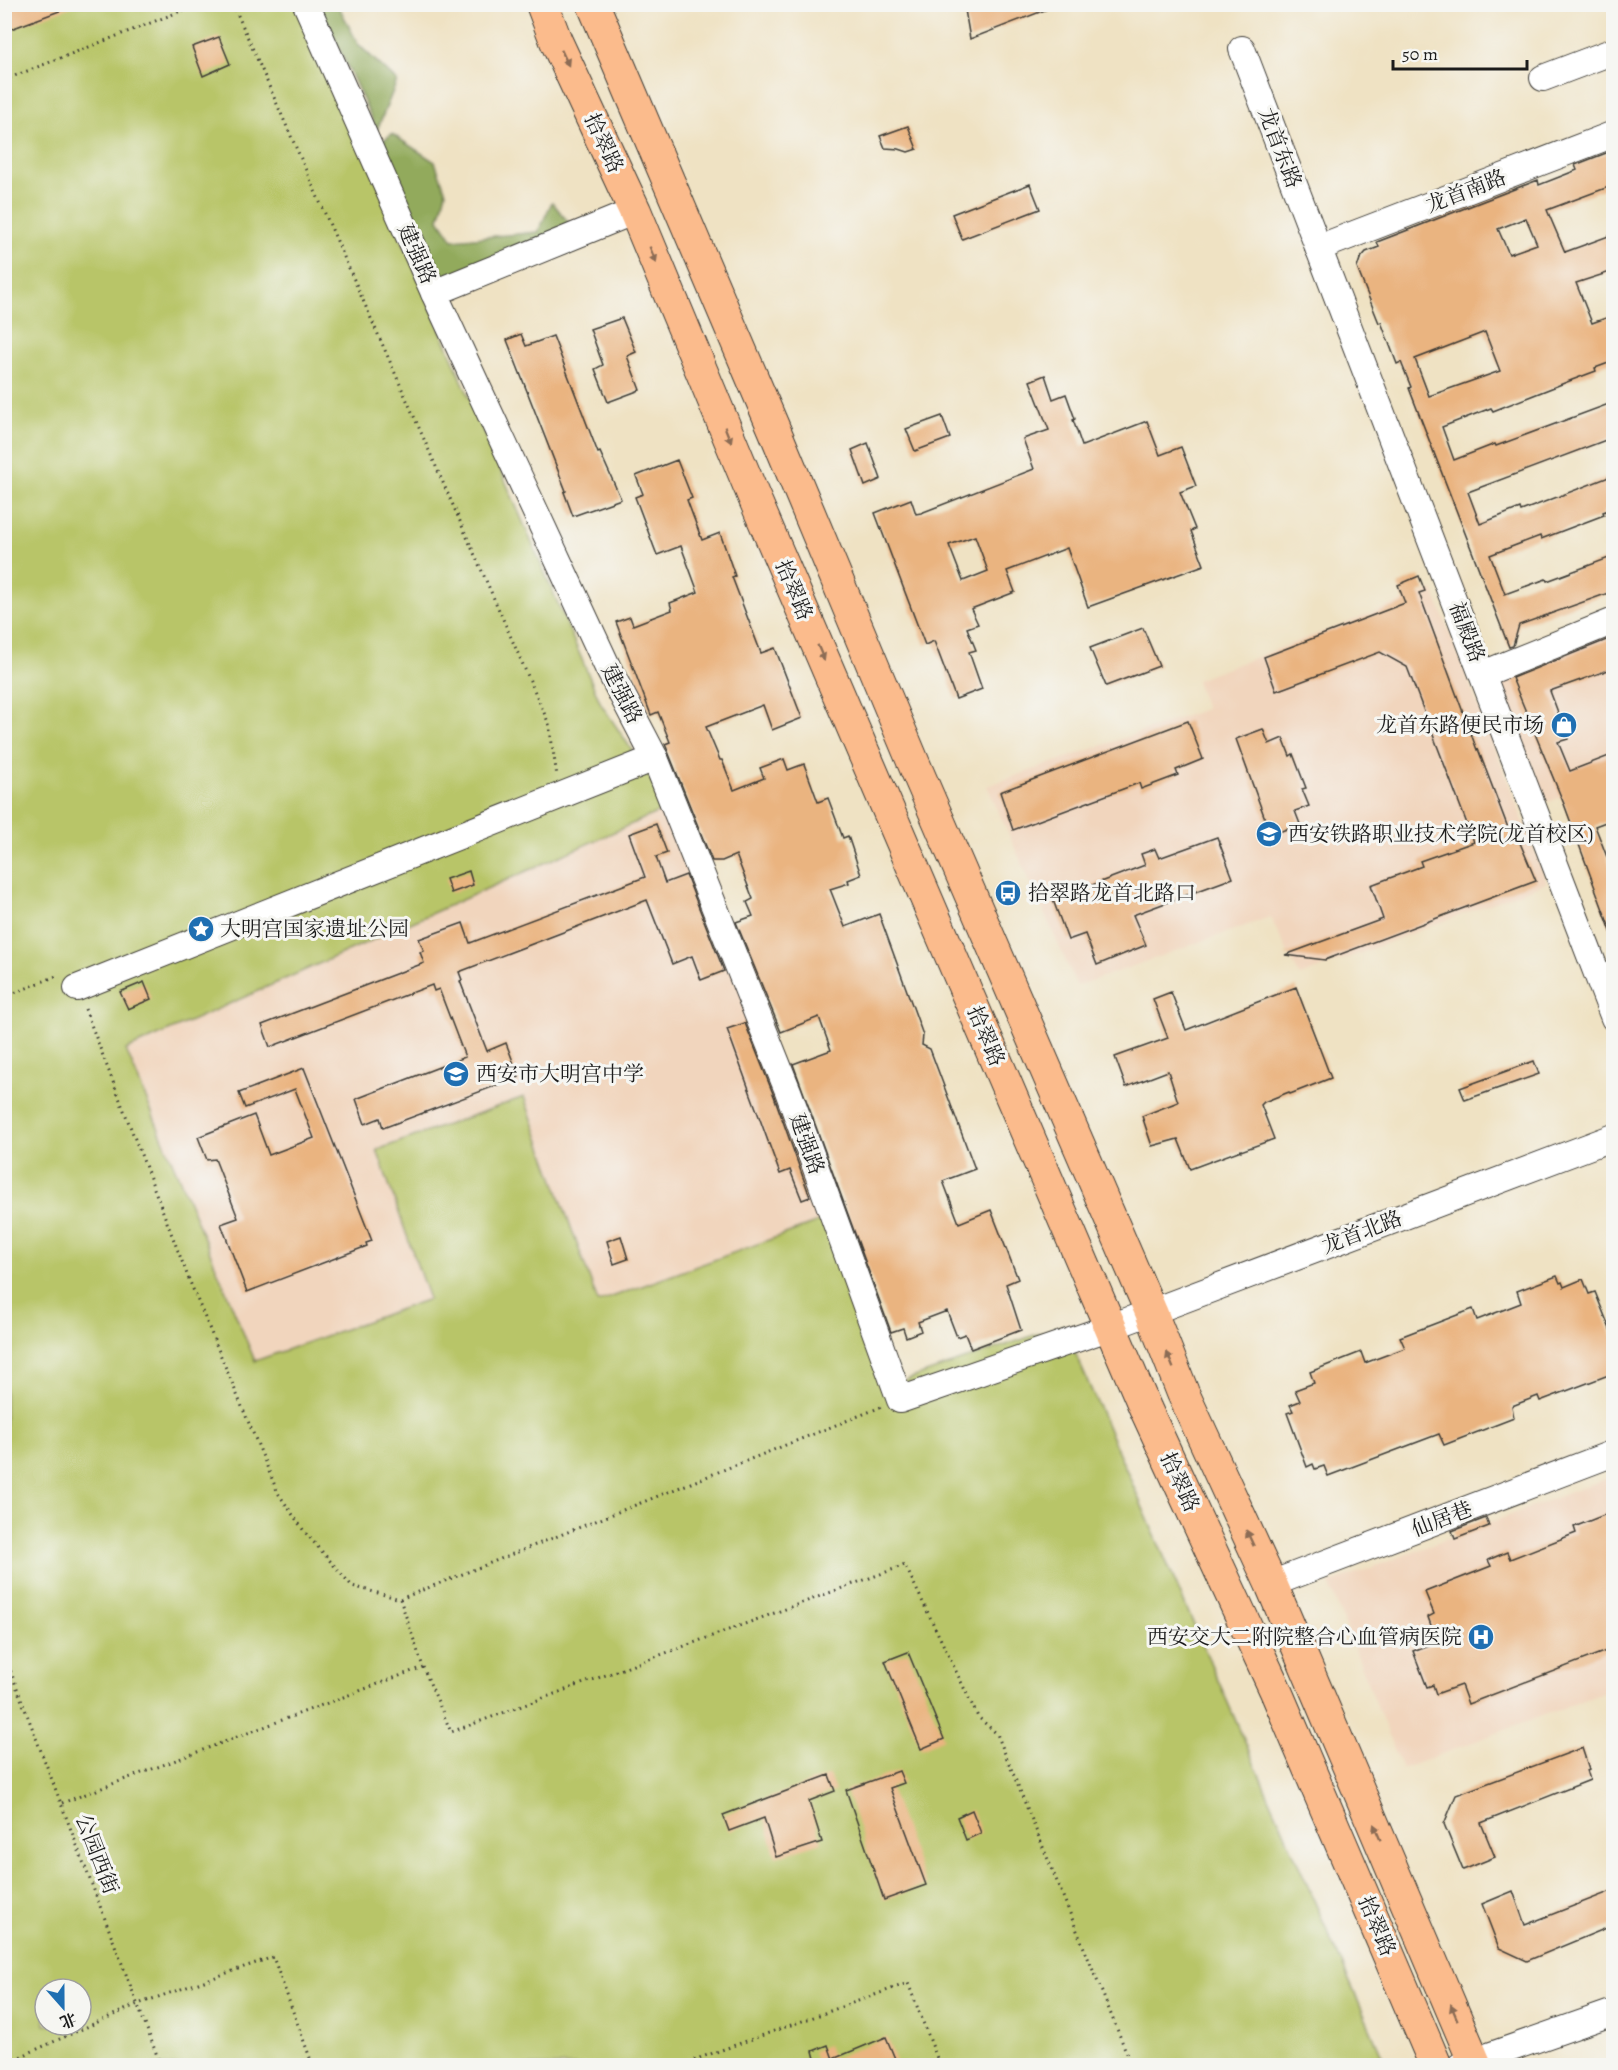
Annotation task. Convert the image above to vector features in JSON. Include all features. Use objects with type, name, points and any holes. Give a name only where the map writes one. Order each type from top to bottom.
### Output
[{"type":"main road","name":"拾翠路","points":[[542,4],[556,40],[635,211],[753,495],[1146,1410],[1275,1689],[1436,2066]]},
{"type":"main road","name":"拾翠路","points":[[593,4],[914,764],[1151,1312],[1183,1393],[1271,1584],[1470,2064]]},
{"type":"street","name":"建强路","points":[[306,4],[434,293],[608,668],[655,758],[788,1091],[900,1400]]},
{"type":"street","name":"龙首东路","points":[[1242,49],[1318,248]]},
{"type":"street","points":[[1543,78],[1614,51]]},
{"type":"street","name":"龙首南路","points":[[1318,248],[1614,134]]},
{"type":"street","points":[[434,293],[635,211]]},
{"type":"street","name":"福殿路","points":[[1318,248],[1614,1018]]},
{"type":"street","points":[[1483,674],[1614,621]]},
{"type":"street","points":[[77,988],[655,758]]},
{"type":"street","name":"龙首北路","points":[[900,1400],[1111,1327],[1614,1137]]},
{"type":"street","name":"仙居巷","points":[[1271,1584],[1614,1453]]},
{"type":"street","points":[[1470,2064],[1614,2012]]},
{"type":"path","points":[[4,80],[199,4]]},
{"type":"path","points":[[233,4],[549,724],[558,780]]},
{"type":"path","points":[[4,997],[72,970],[190,1282],[278,1493],[304,1531],[352,1586],[400,1599],[900,1400]]},
{"type":"path","points":[[400,1599],[423,1667],[451,1732],[905,1565],[978,1717],[997,1734],[1132,2066]]},
{"type":"path","name":"公园西街","points":[[5,1656],[161,2066]]},
{"type":"path","points":[[62,1803],[423,1667]]},
{"type":"path","points":[[4,2064],[138,2004],[273,1957],[313,2066]]},
{"type":"path","points":[[677,2066],[908,1983],[940,2066]]},
{"type":"shaded area","name":"西安铁路职业技术学院(龙首校区)","points":[[1433,590],[1547,882],[1300,976],[1270,917],[1077,986],[987,786],[1206,709],[1196,680]]},
{"type":"shaded area","name":"龙首东路便民市场","points":[[1613,626],[1613,777],[1548,802],[1492,673]]},
{"type":"shaded area","name":"西安市大明宫中学","points":[[670,807],[832,1217],[598,1302],[524,1097],[377,1150],[429,1299],[255,1361],[126,1051]]},
{"type":"shaded area","name":"西安交大二附院整合心血管病医院","points":[[1613,1476],[1613,1689],[1402,1769],[1329,1584]]},
{"type":"green space","name":"大明宫国家遗址公园","points":[[5,5],[301,5],[601,704],[670,807],[126,1050],[255,1361],[429,1299],[377,1150],[524,1097],[598,1302],[832,1217],[892,1385],[1063,1325],[1386,2065],[5,2066]]},
{"type":"green space","points":[[319,5],[338,5],[358,44],[397,81],[377,130]]},
{"type":"green space","points":[[392,134],[435,162],[446,192],[439,219],[453,240],[538,232],[552,202],[573,228],[441,283],[379,143]]},
{"type":"building","points":[[4,4],[73,4],[73,6],[11,29],[4,12]]},
{"type":"building","points":[[964,4],[1058,4],[1058,5],[970,39]]},
{"type":"building","points":[[219,37],[230,64],[203,76],[192,47]]},
{"type":"building","points":[[908,126],[917,149],[908,152],[885,148],[880,136]]},
{"type":"building","points":[[1614,150],[1614,185],[1547,210],[1565,252],[1614,234],[1614,276],[1610,272],[1576,283],[1592,323],[1614,315],[1614,361],[1595,368],[1596,371],[1493,411],[1491,408],[1442,427],[1454,460],[1614,402],[1614,437],[1468,492],[1480,524],[1520,508],[1521,511],[1614,475],[1614,508],[1603,512],[1604,515],[1490,555],[1505,594],[1614,556],[1614,591],[1519,625],[1513,646],[1509,647],[1401,362],[1397,364],[1357,268],[1366,252],[1379,247],[1377,242],[1538,180],[1539,185],[1577,170],[1575,165]],"holes":[[[1526,218],[1537,244],[1509,254],[1498,229]],[[1485,332],[1500,371],[1429,396],[1415,359]]]},
{"type":"building","points":[[1030,184],[1040,209],[962,239],[952,214]]},
{"type":"building","points":[[622,318],[636,352],[627,356],[640,390],[608,402],[595,369],[603,365],[590,329]]},
{"type":"building","points":[[521,334],[526,346],[553,336],[598,453],[600,452],[621,499],[573,516],[564,492],[566,491],[507,340]]},
{"type":"building","points":[[1045,375],[1053,399],[1066,394],[1082,446],[1147,421],[1160,455],[1181,447],[1196,486],[1180,492],[1195,529],[1191,531],[1204,565],[1088,607],[1067,548],[1007,571],[1015,592],[971,609],[978,624],[967,628],[976,650],[969,652],[982,689],[956,699],[934,641],[925,645],[875,513],[911,499],[916,514],[921,513],[1034,469],[1023,439],[1049,430],[1030,381]],"holes":[[[975,536],[988,571],[963,581],[949,545]]]},
{"type":"building","points":[[942,416],[950,438],[915,451],[906,429]]},
{"type":"building","points":[[868,443],[881,479],[865,486],[852,450]]},
{"type":"building","points":[[677,460],[692,498],[687,500],[702,540],[720,533],[735,576],[732,577],[761,653],[775,648],[802,718],[772,730],[763,705],[706,727],[734,790],[764,778],[760,768],[784,759],[788,770],[804,764],[818,802],[828,798],[843,838],[848,836],[861,875],[848,880],[849,883],[830,889],[845,927],[879,914],[923,1035],[922,1045],[930,1049],[975,1169],[943,1181],[959,1223],[991,1210],[1018,1279],[1006,1284],[1021,1330],[971,1349],[965,1334],[957,1337],[947,1311],[918,1322],[921,1331],[906,1337],[903,1328],[891,1332],[793,1064],[831,1050],[819,1017],[781,1032],[736,922],[753,916],[747,902],[753,899],[736,855],[722,861],[712,861],[665,744],[670,742],[658,712],[651,715],[616,622],[630,617],[633,625],[672,610],[670,603],[698,592],[681,546],[657,555],[635,497],[643,494],[636,476]]},
{"type":"building","points":[[1419,576],[1425,591],[1419,593],[1477,750],[1510,833],[1515,831],[1536,881],[1325,960],[1285,955],[1383,919],[1371,885],[1422,866],[1420,861],[1474,842],[1407,667],[1380,652],[1276,691],[1264,657],[1405,603],[1398,585]]},
{"type":"building","points":[[1143,628],[1159,666],[1106,686],[1090,648]]},
{"type":"building","points":[[1614,637],[1614,668],[1550,691],[1568,739],[1558,742],[1570,771],[1614,754],[1614,819],[1595,826],[1614,875],[1612,934],[1564,804],[1512,678]]},
{"type":"building","points":[[1188,721],[1203,759],[1176,770],[1178,775],[1141,789],[1139,783],[1013,830],[1000,792]]},
{"type":"building","points":[[1263,729],[1269,744],[1283,738],[1290,756],[1293,754],[1306,788],[1302,789],[1309,806],[1295,811],[1300,824],[1271,835],[1236,739]]},
{"type":"building","points":[[656,824],[667,853],[656,857],[665,883],[686,875],[724,971],[701,980],[692,956],[672,964],[647,900],[459,972],[462,980],[460,981],[487,1051],[506,1043],[519,1077],[383,1128],[380,1118],[365,1124],[356,1099],[465,1057],[439,989],[434,991],[432,985],[270,1047],[262,1025],[424,963],[420,952],[424,951],[419,939],[463,923],[470,943],[645,877],[629,834]]},
{"type":"building","points":[[1217,837],[1233,878],[1133,915],[1146,945],[1097,965],[1085,934],[1068,940],[1053,900],[1145,865],[1141,854],[1155,849],[1159,858]]},
{"type":"building","points":[[469,871],[473,885],[451,893],[446,879]]},
{"type":"building","points":[[144,982],[151,999],[128,1009],[120,992]]},
{"type":"building","points":[[1296,987],[1331,1078],[1290,1094],[1289,1092],[1261,1105],[1274,1139],[1190,1169],[1178,1139],[1152,1146],[1142,1116],[1178,1102],[1168,1071],[1126,1087],[1115,1057],[1168,1038],[1153,999],[1171,992],[1186,1030]]},
{"type":"building","points":[[745,1023],[810,1197],[802,1200],[790,1170],[780,1174],[727,1029]]},
{"type":"building","points":[[1534,1061],[1539,1074],[1465,1100],[1460,1088]]},
{"type":"building","points":[[304,1068],[372,1241],[366,1243],[367,1246],[247,1292],[221,1224],[238,1218],[215,1159],[207,1160],[198,1137],[254,1115],[269,1155],[314,1138],[295,1089],[245,1108],[239,1093]]},
{"type":"building","points":[[621,1236],[628,1259],[614,1264],[607,1241]]},
{"type":"building","points":[[1557,1276],[1564,1287],[1583,1279],[1589,1294],[1595,1292],[1614,1339],[1614,1373],[1540,1401],[1538,1396],[1512,1406],[1514,1418],[1444,1445],[1439,1434],[1328,1476],[1324,1466],[1315,1469],[1313,1464],[1307,1467],[1287,1413],[1293,1411],[1290,1405],[1300,1401],[1295,1390],[1314,1383],[1310,1372],[1361,1352],[1365,1363],[1405,1348],[1400,1337],[1473,1309],[1477,1320],[1521,1303],[1517,1291]]},
{"type":"building","points":[[1614,1511],[1614,1648],[1468,1704],[1461,1685],[1436,1694],[1433,1685],[1427,1687],[1413,1651],[1437,1642],[1428,1617],[1434,1614],[1425,1592],[1491,1566],[1488,1560],[1507,1552],[1510,1559],[1576,1533],[1574,1527]]},
{"type":"building","points":[[1486,1518],[1489,1526],[1455,1539],[1452,1531]]},
{"type":"building","points":[[908,1652],[944,1739],[921,1749],[885,1661]]},
{"type":"building","points":[[1582,1748],[1590,1780],[1481,1823],[1495,1857],[1463,1870],[1444,1824],[1456,1795]]},
{"type":"building","points":[[899,1771],[904,1783],[890,1788],[926,1885],[884,1900],[846,1790]]},
{"type":"building","points":[[829,1775],[835,1791],[809,1801],[822,1842],[776,1857],[764,1818],[729,1831],[723,1815]]},
{"type":"building","points":[[972,1810],[981,1833],[966,1840],[957,1817]]},
{"type":"building","points":[[1614,1890],[1614,1925],[1527,1961],[1499,1948],[1482,1904],[1513,1891],[1525,1925]]},
{"type":"building","points":[[886,2037],[898,2066],[817,2066],[813,2051],[828,2045],[833,2059]]},
{"type":"place","name":"龙首东路便民市场","points":[[1564,725]]},
{"type":"place","name":"西安铁路职业技术学院(龙首校区)","points":[[1269,834]]},
{"type":"place","name":"拾翠路龙首北路口","points":[[1008,893]]},
{"type":"place","name":"大明宫国家遗址公园","points":[[201,929]]},
{"type":"place","name":"西安市大明宫中学","points":[[456,1074]]},
{"type":"place","name":"西安交大二附院整合心血管病医院","points":[[1481,1637]]}]
